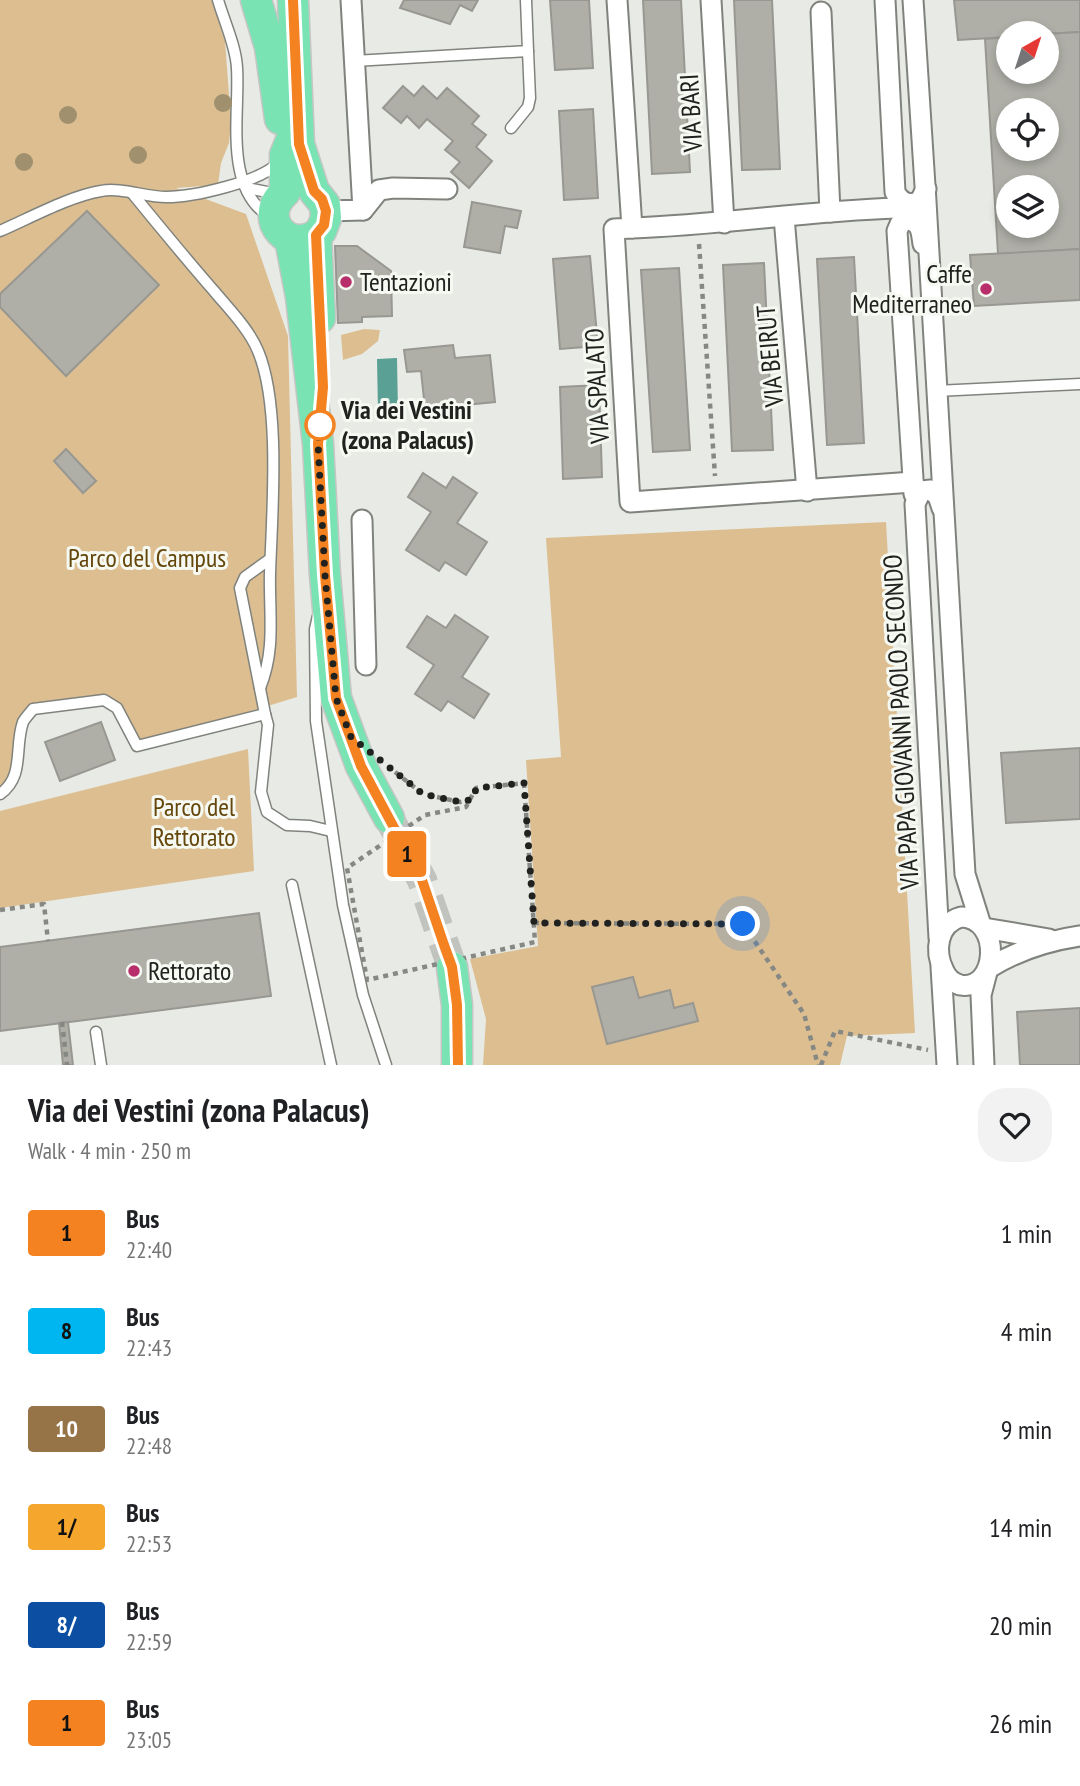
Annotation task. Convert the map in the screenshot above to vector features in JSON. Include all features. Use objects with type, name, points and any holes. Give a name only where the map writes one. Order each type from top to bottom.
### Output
[{"type":"main road","points":[[256,0],[270,47],[285,155],[298,212],[323,387],[318,444],[326,591],[336,698],[361,766],[388,818]]},
{"type":"main road","points":[[292,0],[298,123],[304,164],[298,212]]},
{"type":"main road","points":[[285,155],[298,123]]},
{"type":"main road","points":[[452,967],[457,1005],[457,1065]]},
{"type":"street","points":[[351,0],[363,210]]},
{"type":"street","points":[[617,0],[632,228],[697,226],[785,217],[895,200],[912,204],[920,201],[926,189]]},
{"type":"street","name":"VIA BARI","points":[[711,0],[724,223]]},
{"type":"street","name":"VIA PAPA GIOVANNI PAOLO SECONDO","points":[[884,0],[946,1060]]},
{"type":"street","name":"VIA PAPA GIOVANNI PAOLO SECONDO","points":[[913,0],[934,304],[942,509],[965,874],[990,951],[981,995],[984,1065]]},
{"type":"street","points":[[821,12],[830,212]]},
{"type":"street","points":[[298,212],[363,210],[379,190],[447,189]]},
{"type":"street","name":"VIA BEIRUT","points":[[785,217],[807,491]]},
{"type":"street","name":"VIA PAPA GIOVANNI PAOLO SECONDO","points":[[897,231],[900,224],[908,219],[920,226],[934,304]]},
{"type":"street","name":"VIA SPALATO","points":[[632,228],[614,229],[630,502],[913,482]]},
{"type":"street","points":[[907,387],[917,410],[924,413],[930,412],[937,398]]},
{"type":"street","points":[[915,504],[921,491],[931,490],[938,496],[942,509]]},
{"type":"street","points":[[362,520],[366,665]]},
{"type":"street","points":[[326,591],[363,595]]},
{"type":"street","points":[[971,899],[1018,934]]},
{"type":"street","points":[[939,938],[944,927],[955,919],[968,917],[982,925],[1052,940]]},
{"type":"street","points":[[940,962],[946,975],[962,985],[978,982],[988,969],[1012,954],[1052,940],[1080,936]]},
{"type":"lane","points":[[218,0],[237,66],[237,156],[245,184],[254,203],[298,212]]},
{"type":"lane","points":[[511,128],[528,107],[530,99],[526,0]]},
{"type":"lane","points":[[354,61],[528,51]]},
{"type":"lane","points":[[0,231],[102,191],[166,197],[245,184],[268,172],[285,155]]},
{"type":"lane","points":[[245,184],[270,194],[298,212]]},
{"type":"lane","points":[[132,193],[234,316],[258,350],[268,392],[270,418],[271,641],[268,667],[260,688]]},
{"type":"lane","points":[[937,398],[1080,384]]},
{"type":"lane","points":[[270,559],[245,577],[240,588],[268,725],[261,792],[268,812],[287,825],[310,826],[331,831]]},
{"type":"lane","points":[[326,591],[315,629],[316,721],[343,905],[363,995],[386,1065]]},
{"type":"lane","points":[[0,794],[5,791],[16,772],[23,722],[33,709],[104,700],[117,708],[137,746],[265,714]]},
{"type":"lane","points":[[292,885],[331,1065]]},
{"type":"lane","points":[[96,1032],[101,1065]]},
{"type":"path","points":[[697,226],[717,496]]},
{"type":"path","points":[[385,764],[423,794],[460,802],[470,800]]},
{"type":"path","points":[[524,783],[535,942],[367,980],[347,868],[425,815],[466,807],[470,800],[477,788],[524,783]]},
{"type":"path","points":[[0,910],[44,904],[48,941]]},
{"type":"path","points":[[534,923],[743,924],[804,1014],[820,1065]]},
{"type":"path","points":[[62,1022],[67,1065]]},
{"type":"path","points":[[820,1065],[835,1031],[946,1060]]},
{"type":"green space","name":"Parco del Campus","points":[[0,0],[212,0],[225,41],[231,121],[229,143],[221,163],[218,185],[176,188],[246,214],[288,336],[297,697],[137,746],[104,700],[33,709],[5,791],[0,792]]},
{"type":"green space","points":[[364,329],[380,330],[378,341],[362,354],[343,360],[341,335]]},
{"type":"green space","points":[[886,522],[915,1033],[847,1036],[840,1065],[483,1065],[486,1019],[470,959],[538,946],[526,760],[561,757],[546,538]]},
{"type":"green space","name":"Parco del Rettorato","points":[[248,749],[254,871],[0,908],[0,811]]},
{"type":"water","points":[[397,358],[398,412],[378,412],[377,359]]},
{"type":"building","points":[[404,0],[478,0],[472,11],[460,5],[450,24],[400,8]]},
{"type":"building","points":[[550,0],[589,0],[593,68],[555,70]]},
{"type":"building","points":[[643,0],[681,0],[690,172],[652,174]]},
{"type":"building","points":[[734,0],[772,0],[780,169],[742,170]]},
{"type":"building","points":[[954,0],[1080,0],[1080,32],[1059,33],[1059,21],[996,21],[996,38],[958,40]]},
{"type":"building","points":[[1080,32],[1080,249],[998,254],[997,238],[1059,238],[1059,175],[996,175],[996,221],[985,39],[996,38],[996,84],[1059,84],[1059,33]]},
{"type":"building","points":[[403,86],[414,96],[423,86],[437,99],[447,88],[479,116],[472,124],[486,135],[476,147],[492,161],[469,188],[451,172],[460,162],[445,150],[453,141],[427,119],[419,128],[407,116],[401,123],[383,108]]},
{"type":"building","points":[[593,109],[598,198],[564,200],[559,111]]},
{"type":"building","points":[[472,202],[521,211],[517,228],[505,226],[500,253],[464,247]]},
{"type":"building","points":[[87,211],[159,285],[66,376],[0,307],[0,294]]},
{"type":"building","points":[[335,246],[357,246],[391,271],[392,316],[362,317],[362,322],[338,323]]},
{"type":"building","points":[[1080,249],[1080,300],[974,306],[970,255]]},
{"type":"building","points":[[590,256],[598,346],[560,349],[553,259]]},
{"type":"building","points":[[854,257],[864,443],[827,445],[817,259]]},
{"type":"building","points":[[764,263],[773,450],[732,451],[723,265]]},
{"type":"building","points":[[679,268],[690,450],[653,452],[641,270]]},
{"type":"building","points":[[453,345],[455,358],[490,355],[495,402],[425,409],[421,371],[407,372],[404,350]]},
{"type":"building","points":[[599,385],[602,477],[563,479],[560,387]]},
{"type":"building","points":[[66,449],[96,481],[83,493],[54,461]]},
{"type":"building","points":[[423,473],[446,488],[453,477],[477,493],[457,523],[487,542],[466,575],[445,562],[439,571],[406,550],[431,512],[408,497]]},
{"type":"building","points":[[455,615],[488,637],[462,677],[489,694],[474,718],[448,701],[441,711],[415,694],[434,665],[407,647],[427,616],[446,628]]},
{"type":"building","points":[[101,722],[115,760],[60,781],[45,742]]},
{"type":"building","points":[[1080,748],[1080,819],[1006,823],[1001,753]]},
{"type":"building","name":"Rettorato","points":[[259,913],[271,996],[0,1031],[0,947]]},
{"type":"building","points":[[633,977],[639,998],[670,990],[674,1008],[693,1003],[698,1021],[607,1044],[592,987]]},
{"type":"building","points":[[1080,1008],[1080,1065],[1020,1065],[1017,1012]]},
{"type":"building","points":[[68,1022],[73,1065],[63,1065],[59,1023]]},
{"type":"tunnel","points":[[389,818],[422,880],[452,967]]},
{"type":"bus line","name":"1","points":[[293,0],[299,144],[314,191],[322,199],[326,211],[324,225],[316,235],[323,387],[318,444],[325,575],[336,698],[361,766],[422,880],[452,967],[457,1005],[458,1065]]},
{"type":"place","name":"Tentazioni","points":[[346,282]]},
{"type":"place","name":"Caffe Mediterraneo","points":[[986,289]]},
{"type":"place","name":"Via dei Vestini (zona Palacus)","points":[[320,425]]},
{"type":"place","name":"Rettorato","points":[[134,971]]},
{"type":"route","points":[[320,425],[318,444],[325,575],[336,698],[351,737],[423,794],[460,802],[470,800],[477,788],[524,783],[534,923],[743,924]]}]
